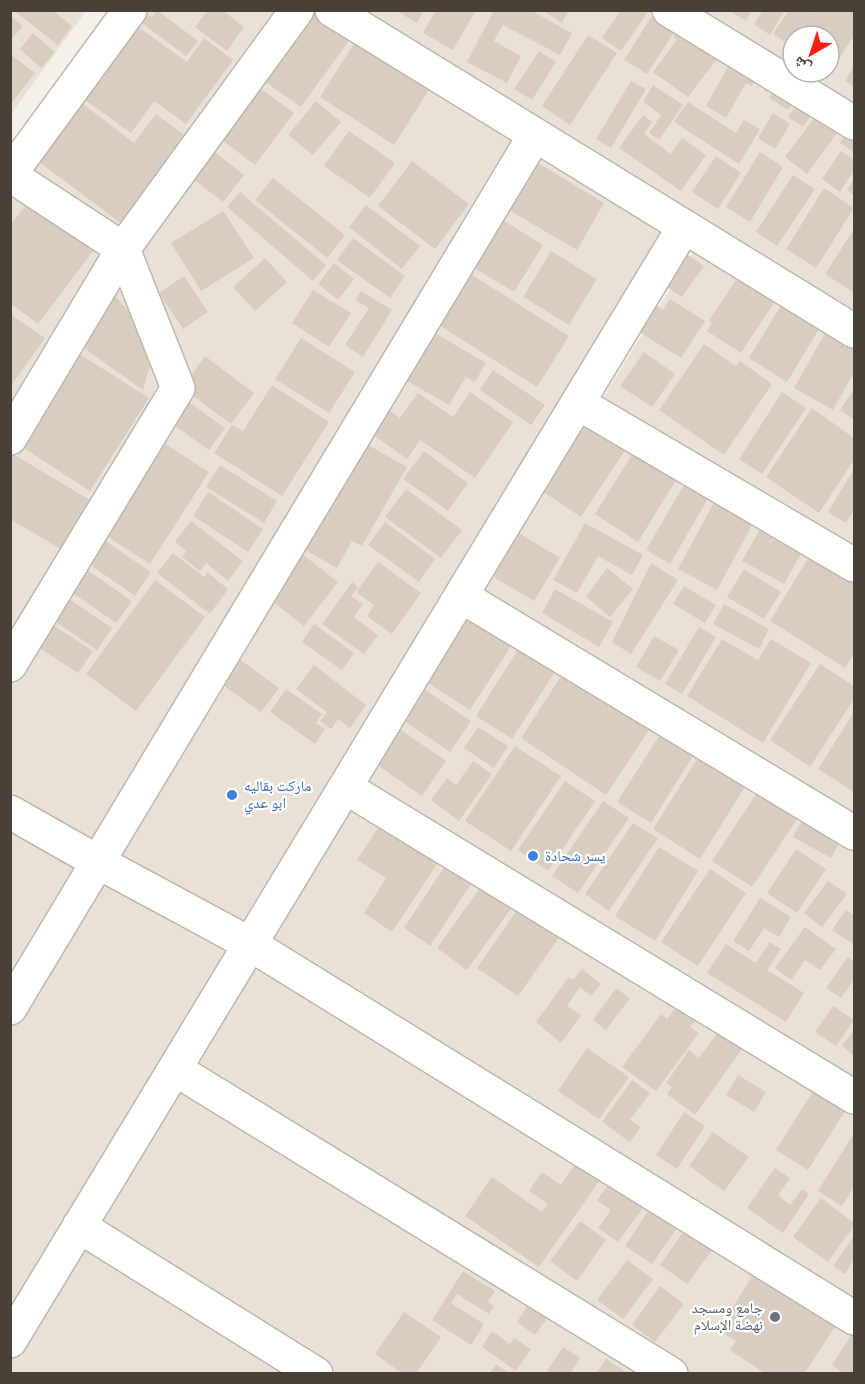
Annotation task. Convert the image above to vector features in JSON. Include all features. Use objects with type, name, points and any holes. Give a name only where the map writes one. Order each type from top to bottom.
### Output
[{"type":"street","points":[[10,665],[178,388],[123,249],[10,174],[130,10]]},
{"type":"street","points":[[12,434],[123,249],[297,10]]},
{"type":"street","points":[[332,10],[855,331]]},
{"type":"street","points":[[669,10],[855,123]]},
{"type":"street","points":[[10,1008],[535,135]]},
{"type":"street","points":[[10,1341],[684,227]]},
{"type":"street","points":[[578,403],[855,566]]},
{"type":"street","points":[[461,596],[855,833]]},
{"type":"street","points":[[345,787],[855,1097]]},
{"type":"street","points":[[10,812],[250,944],[855,1318]]},
{"type":"street","points":[[175,1069],[671,1374]]},
{"type":"street","points":[[79,1226],[316,1374]]},
{"type":"shaded area","points":[[11,11],[86,11],[11,114]]},
{"type":"shaded area","points":[[146,11],[298,11],[663,230],[11,1310],[11,202]]},
{"type":"shaded area","points":[[364,11],[854,11],[854,314]]},
{"type":"shaded area","points":[[695,250],[854,346],[854,1373],[11,1374],[10,1343]]},
{"type":"building","points":[[13,10],[52,10],[72,26],[58,45]]},
{"type":"building","points":[[143,10],[152,17],[157,10],[198,41],[186,56],[131,15]]},
{"type":"building","points":[[208,10],[222,10],[244,27],[227,51],[195,27]]},
{"type":"building","points":[[305,10],[320,10],[353,35],[301,107],[258,77]]},
{"type":"building","points":[[395,10],[424,10],[417,23]]},
{"type":"building","points":[[436,10],[476,10],[453,50],[423,33]]},
{"type":"building","points":[[494,10],[530,10],[572,33],[560,55],[503,25],[494,41],[521,56],[507,83],[467,62]]},
{"type":"building","points":[[542,10],[569,10],[562,23]]},
{"type":"building","points":[[621,10],[649,10],[621,51],[602,38]]},
{"type":"building","points":[[728,10],[752,10],[746,21]]},
{"type":"building","points":[[763,10],[785,10],[770,35],[754,24]]},
{"type":"building","points":[[789,10],[811,10],[815,13],[817,10],[854,10],[854,36],[841,56],[841,24],[781,24],[781,39],[773,34]]},
{"type":"building","points":[[653,14],[676,29],[647,74],[624,60]]},
{"type":"building","points":[[10,16],[23,26],[10,41]]},
{"type":"building","points":[[130,21],[187,62],[204,38],[233,60],[186,124],[154,101],[131,133],[77,94]]},
{"type":"building","points":[[682,26],[720,55],[688,97],[653,72],[677,40],[673,38]]},
{"type":"building","points":[[33,33],[55,52],[41,68],[20,49]]},
{"type":"building","points":[[588,35],[617,53],[570,125],[542,106]]},
{"type":"building","points":[[358,37],[432,85],[394,145],[320,97]]},
{"type":"building","points":[[539,51],[556,62],[532,100],[514,89]]},
{"type":"building","points":[[10,54],[35,73],[10,105]]},
{"type":"building","points":[[733,58],[759,73],[752,86],[746,83],[726,118],[706,106]]},
{"type":"building","points":[[854,65],[854,87],[845,81]]},
{"type":"building","points":[[631,81],[646,89],[611,148],[596,139]]},
{"type":"building","points":[[252,82],[294,113],[255,165],[214,134]]},
{"type":"building","points":[[779,82],[799,95],[788,110],[769,98]]},
{"type":"building","points":[[653,85],[683,105],[659,140],[649,133],[661,115],[643,102]]},
{"type":"building","points":[[803,95],[818,106],[803,127],[788,117]]},
{"type":"building","points":[[74,97],[134,143],[156,114],[188,138],[123,225],[30,155]]},
{"type":"building","points":[[316,101],[341,122],[313,155],[288,135]]},
{"type":"building","points":[[688,102],[736,133],[744,120],[760,129],[739,164],[674,122]]},
{"type":"building","points":[[821,109],[843,125],[807,174],[785,157]]},
{"type":"building","points":[[773,113],[790,124],[775,149],[758,138]]},
{"type":"building","points":[[643,115],[652,122],[644,134],[671,154],[682,138],[706,155],[681,191],[619,148]]},
{"type":"building","points":[[852,125],[854,127],[854,152],[840,143]]},
{"type":"building","points":[[349,131],[395,163],[370,198],[324,166]]},
{"type":"building","points":[[206,145],[244,175],[223,202],[184,172]]},
{"type":"building","points":[[841,151],[854,160],[854,170],[840,192],[822,179]]},
{"type":"building","points":[[760,152],[783,167],[750,222],[726,207]]},
{"type":"building","points":[[716,156],[741,173],[718,209],[692,192]]},
{"type":"building","points":[[412,161],[469,204],[435,249],[378,206]]},
{"type":"building","points":[[535,161],[604,203],[577,250],[507,209]]},
{"type":"building","points":[[793,175],[815,189],[777,246],[756,232]]},
{"type":"building","points":[[273,178],[345,235],[327,258],[255,200]]},
{"type":"building","points":[[854,179],[854,195],[847,190]]},
{"type":"building","points":[[824,188],[854,208],[816,268],[786,249]]},
{"type":"building","points":[[240,192],[326,265],[313,281],[227,207]]},
{"type":"building","points":[[34,194],[99,243],[38,324],[10,303],[10,226]]},
{"type":"building","points":[[366,205],[420,246],[402,269],[349,227]]},
{"type":"building","points":[[223,211],[254,258],[201,291],[171,243]]},
{"type":"building","points":[[495,215],[543,245],[514,292],[466,263]]},
{"type":"building","points":[[854,229],[854,293],[825,274]]},
{"type":"building","points":[[353,238],[405,276],[390,298],[337,260]]},
{"type":"building","points":[[678,248],[704,266],[682,297],[656,280]]},
{"type":"building","points":[[551,251],[597,279],[569,325],[523,297]]},
{"type":"building","points":[[265,258],[287,282],[255,311],[233,287]]},
{"type":"building","points":[[334,263],[354,279],[338,300],[318,284]]},
{"type":"building","points":[[744,268],[781,292],[741,353],[707,331],[712,323],[709,320]]},
{"type":"building","points":[[469,273],[569,336],[537,387],[437,324]]},
{"type":"building","points":[[184,276],[208,312],[183,329],[159,293]]},
{"type":"building","points":[[313,290],[351,313],[329,347],[292,323]]},
{"type":"building","points":[[361,291],[392,310],[363,357],[345,345],[369,308],[355,300]]},
{"type":"building","points":[[115,295],[156,346],[143,390],[78,344]]},
{"type":"building","points":[[786,297],[824,321],[787,382],[749,358]]},
{"type":"building","points":[[670,299],[705,321],[681,358],[631,327],[648,300],[663,310]]},
{"type":"building","points":[[10,314],[45,338],[10,387]]},
{"type":"building","points":[[831,323],[854,336],[854,372],[833,410],[794,388]]},
{"type":"building","points":[[428,329],[486,363],[475,382],[466,377],[449,405],[400,377]]},
{"type":"building","points":[[301,338],[355,372],[329,413],[275,379]]},
{"type":"building","points":[[704,344],[736,366],[740,361],[772,384],[724,455],[659,410]]},
{"type":"building","points":[[644,352],[675,374],[652,407],[620,386]]},
{"type":"building","points":[[78,353],[149,398],[90,491],[19,445]]},
{"type":"building","points":[[205,356],[254,393],[231,424],[182,388]]},
{"type":"building","points":[[493,370],[545,405],[531,425],[480,390]]},
{"type":"building","points":[[272,385],[329,422],[282,496],[214,453],[232,425],[243,431]]},
{"type":"building","points":[[854,389],[854,420],[840,410]]},
{"type":"building","points":[[470,392],[513,422],[475,478],[420,440],[407,459],[366,430],[383,406],[400,418],[418,393],[453,417]]},
{"type":"building","points":[[782,392],[806,408],[762,474],[739,459]]},
{"type":"building","points":[[182,397],[225,428],[209,450],[165,419]]},
{"type":"building","points":[[812,408],[854,438],[854,460],[819,513],[766,477]]},
{"type":"building","points":[[580,414],[628,446],[581,517],[533,485]]},
{"type":"building","points":[[159,440],[209,472],[150,564],[100,532]]},
{"type":"building","points":[[361,441],[407,467],[362,546],[352,541],[337,568],[300,547]]},
{"type":"building","points":[[636,448],[679,475],[638,542],[595,514]]},
{"type":"building","points":[[424,451],[468,483],[448,511],[403,479]]},
{"type":"building","points":[[13,454],[90,500],[61,549],[10,519],[10,458]]},
{"type":"building","points":[[220,465],[277,501],[264,523],[206,487]]},
{"type":"building","points":[[854,469],[854,510],[846,523],[828,512]]},
{"type":"building","points":[[685,483],[709,497],[670,564],[646,550]]},
{"type":"building","points":[[406,489],[462,530],[441,558],[385,517]]},
{"type":"building","points":[[208,492],[263,529],[248,552],[193,516]]},
{"type":"building","points":[[717,497],[756,518],[717,590],[678,569]]},
{"type":"building","points":[[191,521],[243,561],[228,581],[206,563],[200,571],[182,557],[186,551],[175,542]]},
{"type":"building","points":[[385,522],[435,559],[419,582],[368,545]]},
{"type":"building","points":[[585,523],[643,555],[632,575],[598,556],[577,593],[553,580]]},
{"type":"building","points":[[763,524],[805,547],[784,584],[742,561]]},
{"type":"building","points":[[509,527],[560,558],[534,601],[482,570]]},
{"type":"building","points":[[95,534],[151,572],[135,596],[79,557]]},
{"type":"building","points":[[173,553],[204,577],[207,572],[228,589],[210,614],[157,573]]},
{"type":"building","points":[[302,554],[338,582],[304,626],[268,598]]},
{"type":"building","points":[[810,555],[854,583],[854,653],[845,668],[770,621]]},
{"type":"building","points":[[378,562],[421,593],[392,634],[367,616],[374,605],[356,592]]},
{"type":"building","points":[[651,563],[678,580],[631,654],[612,642]]},
{"type":"building","points":[[80,565],[132,601],[116,623],[64,587]]},
{"type":"building","points":[[607,568],[633,589],[610,617],[586,597]]},
{"type":"building","points":[[744,569],[781,592],[764,619],[727,597]]},
{"type":"building","points":[[155,580],[205,617],[136,711],[86,674]]},
{"type":"building","points":[[352,582],[358,587],[351,596],[363,604],[354,617],[378,635],[364,654],[322,624]]},
{"type":"building","points":[[684,586],[716,605],[705,623],[673,604]]},
{"type":"building","points":[[555,589],[613,622],[599,647],[542,613]]},
{"type":"building","points":[[65,596],[112,628],[97,650],[50,618]]},
{"type":"building","points":[[724,604],[769,629],[759,649],[713,624]]},
{"type":"building","points":[[460,608],[513,643],[470,710],[417,676]]},
{"type":"building","points":[[48,622],[93,651],[78,673],[33,644]]},
{"type":"building","points":[[314,624],[354,653],[342,670],[302,642]]},
{"type":"building","points":[[699,627],[716,637],[682,694],[665,684]]},
{"type":"building","points":[[654,636],[679,650],[660,681],[636,667]]},
{"type":"building","points":[[722,639],[758,660],[771,639],[811,663],[763,743],[687,696]]},
{"type":"building","points":[[522,643],[558,667],[512,739],[476,716]]},
{"type":"building","points":[[232,654],[279,688],[261,712],[214,679]]},
{"type":"building","points":[[820,664],[854,686],[854,699],[810,767],[770,740]]},
{"type":"building","points":[[314,665],[366,705],[350,728],[338,719],[331,729],[320,721],[327,712],[296,689]]},
{"type":"building","points":[[565,670],[651,727],[606,795],[521,738]]},
{"type":"building","points":[[415,683],[471,721],[450,752],[394,714]]},
{"type":"building","points":[[286,689],[322,714],[316,723],[325,729],[315,744],[270,712]]},
{"type":"building","points":[[854,712],[854,792],[818,769]]},
{"type":"building","points":[[391,723],[446,761],[422,796],[367,758]]},
{"type":"building","points":[[478,727],[508,746],[494,768],[464,748]]},
{"type":"building","points":[[663,730],[696,751],[651,823],[617,802]]},
{"type":"building","points":[[515,746],[561,776],[511,851],[465,821]]},
{"type":"building","points":[[701,753],[748,782],[700,859],[653,829]]},
{"type":"building","points":[[473,761],[492,774],[459,821],[431,800],[447,778],[456,785]]},
{"type":"building","points":[[565,781],[595,801],[548,871],[518,850]]},
{"type":"building","points":[[759,790],[799,816],[752,887],[712,861]]},
{"type":"building","points":[[603,801],[629,818],[578,893],[552,876]]},
{"type":"building","points":[[804,817],[842,838],[831,858],[793,837]]},
{"type":"building","points":[[383,820],[441,858],[392,932],[364,913],[386,878],[357,860]]},
{"type":"building","points":[[633,823],[658,838],[609,911],[585,894]]},
{"type":"building","points":[[659,847],[698,871],[655,941],[615,916]]},
{"type":"building","points":[[796,849],[826,869],[797,913],[767,893]]},
{"type":"building","points":[[451,857],[477,875],[430,946],[404,928]]},
{"type":"building","points":[[710,869],[746,893],[698,966],[661,942]]},
{"type":"building","points":[[485,881],[515,903],[467,970],[437,948]]},
{"type":"building","points":[[828,881],[847,894],[822,927],[804,913]]},
{"type":"building","points":[[760,898],[791,917],[779,937],[764,928],[749,951],[733,941]]},
{"type":"building","points":[[522,903],[563,932],[518,996],[477,968]]},
{"type":"building","points":[[846,910],[854,916],[854,945],[832,930]]},
{"type":"building","points":[[805,927],[836,949],[820,970],[805,960],[791,980],[775,968]]},
{"type":"building","points":[[770,942],[781,949],[767,970],[804,993],[786,1022],[707,973],[726,944],[756,963]]},
{"type":"building","points":[[848,957],[854,962],[854,982],[841,998],[826,988]]},
{"type":"building","points":[[582,969],[601,984],[591,996],[580,987],[567,1006],[581,1015],[561,1043],[536,1022],[569,977],[573,980]]},
{"type":"building","points":[[616,988],[630,998],[606,1030],[593,1020]]},
{"type":"building","points":[[677,1006],[696,1020],[690,1027],[699,1033],[656,1091],[622,1067],[661,1014],[667,1019]]},
{"type":"building","points":[[833,1006],[854,1020],[836,1046],[815,1032]]},
{"type":"building","points":[[854,1030],[854,1056],[842,1046]]},
{"type":"building","points":[[718,1032],[742,1049],[695,1115],[667,1094],[672,1087],[666,1083],[689,1050],[699,1058]]},
{"type":"building","points":[[587,1048],[629,1077],[599,1119],[558,1091]]},
{"type":"building","points":[[738,1075],[766,1092],[754,1112],[726,1095]]},
{"type":"building","points":[[632,1080],[650,1093],[630,1120],[641,1127],[630,1142],[602,1122]]},
{"type":"building","points":[[818,1083],[850,1103],[808,1170],[776,1150]]},
{"type":"building","points":[[684,1112],[705,1126],[677,1169],[656,1155]]},
{"type":"building","points":[[713,1132],[749,1157],[724,1191],[689,1166]]},
{"type":"building","points":[[854,1133],[854,1187],[842,1206],[818,1191]]},
{"type":"building","points":[[580,1157],[604,1174],[539,1267],[465,1216],[492,1177],[542,1212],[548,1204],[529,1191],[542,1172],[561,1185]]},
{"type":"building","points":[[775,1168],[790,1178],[778,1195],[790,1205],[802,1189],[809,1194],[783,1233],[747,1208]]},
{"type":"building","points":[[612,1180],[646,1204],[618,1242],[598,1228],[611,1210],[597,1200]]},
{"type":"building","points":[[821,1198],[854,1223],[828,1262],[793,1237]]},
{"type":"building","points":[[652,1205],[680,1224],[652,1264],[625,1246]]},
{"type":"building","points":[[580,1221],[606,1240],[577,1281],[550,1261]]},
{"type":"building","points":[[687,1226],[715,1246],[687,1284],[660,1265]]},
{"type":"building","points":[[854,1236],[854,1259],[845,1274],[833,1266]]},
{"type":"building","points":[[627,1260],[653,1279],[623,1319],[597,1300]]},
{"type":"building","points":[[757,1269],[838,1322],[804,1374],[766,1374],[730,1350],[736,1341],[718,1330]]},
{"type":"building","points":[[463,1271],[495,1291],[488,1302],[494,1306],[489,1314],[457,1294],[451,1303],[484,1324],[471,1345],[432,1320]]},
{"type":"building","points":[[660,1286],[684,1304],[655,1342],[632,1325]]},
{"type":"building","points":[[531,1301],[550,1314],[535,1335],[517,1322]]},
{"type":"building","points":[[404,1312],[441,1337],[416,1374],[403,1374],[375,1354]]},
{"type":"building","points":[[492,1331],[510,1344],[514,1338],[531,1349],[516,1371],[482,1347]]},
{"type":"building","points":[[854,1331],[854,1374],[845,1374],[832,1365]]},
{"type":"building","points":[[563,1347],[580,1358],[570,1374],[545,1374]]},
{"type":"building","points":[[606,1359],[629,1374],[596,1374]]},
{"type":"building","points":[[496,1364],[510,1374],[489,1374]]},
{"type":"place","name":"ماركت بقاليه ابو عدي","points":[[232,795]]},
{"type":"place","name":"يسر شحادة","points":[[533,856]]},
{"type":"place","name":"جامع ومسجد نهضة الإسلام","points":[[775,1317]]}]
